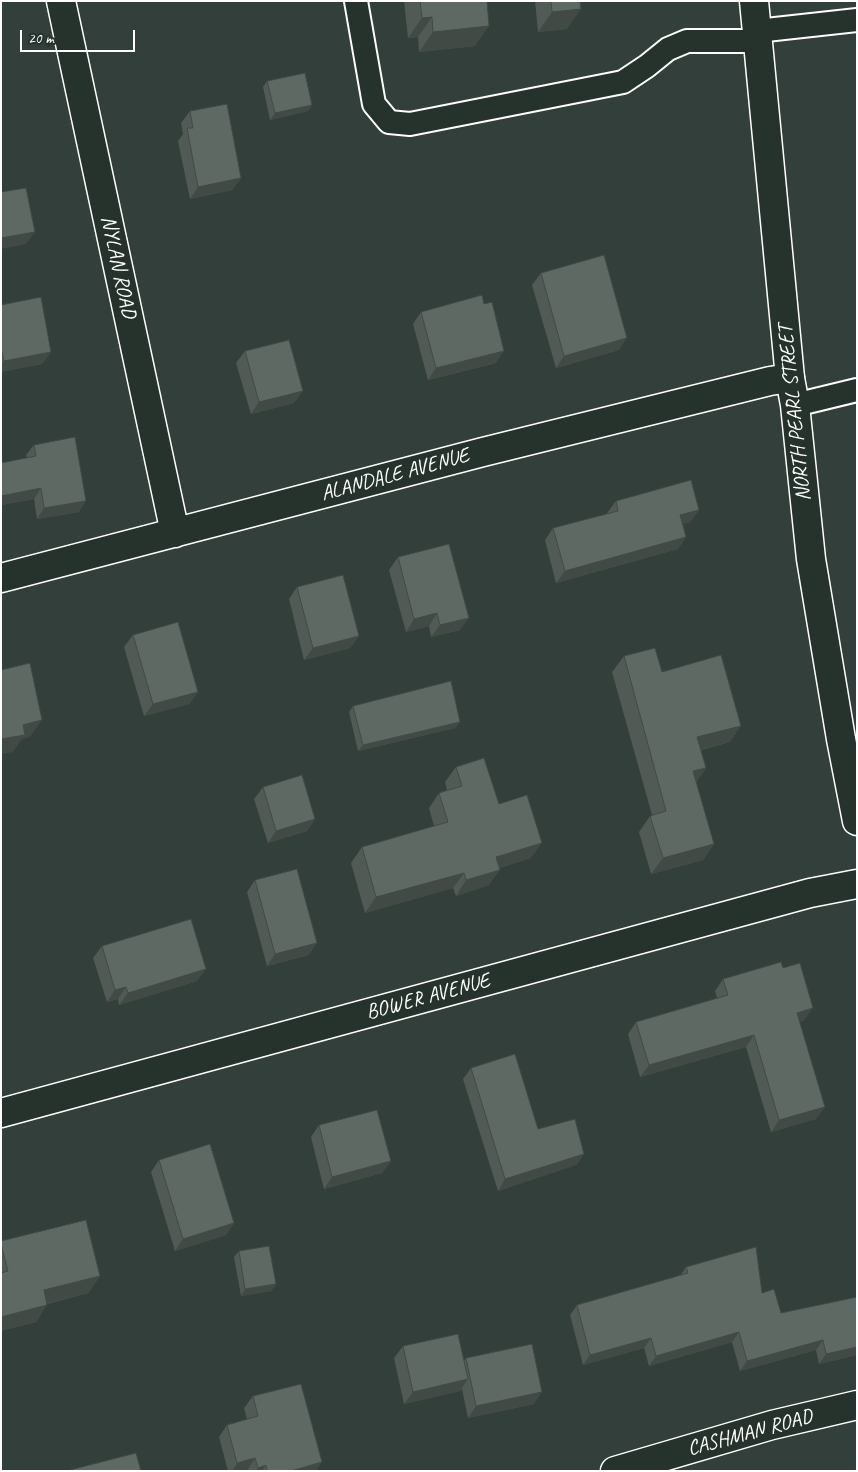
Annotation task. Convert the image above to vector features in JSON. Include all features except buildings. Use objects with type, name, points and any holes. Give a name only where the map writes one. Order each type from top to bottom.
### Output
[{"type":"street","name":"NYLAN ROAD","points":[[61,1],[175,533]]},
{"type":"street","name":"NORTH PEARL STREET","points":[[754,1],[790,378],[795,405],[811,559],[840,739],[857,821]]},
{"type":"street","name":"ALANDALE AVENUE","points":[[1,578],[483,452],[770,381],[790,378]]},
{"type":"street","name":"BOWER AVENUE","points":[[1,1113],[791,898],[857,884]]},
{"type":"street","name":"CASHMAN ROAD","points":[[615,1471],[772,1425],[857,1405]]},
{"type":"lane","points":[[356,1],[374,104],[389,122],[403,124],[623,82],[668,49],[687,41],[758,36],[857,20]]},
{"type":"lane","points":[[795,405],[857,390]]}]
